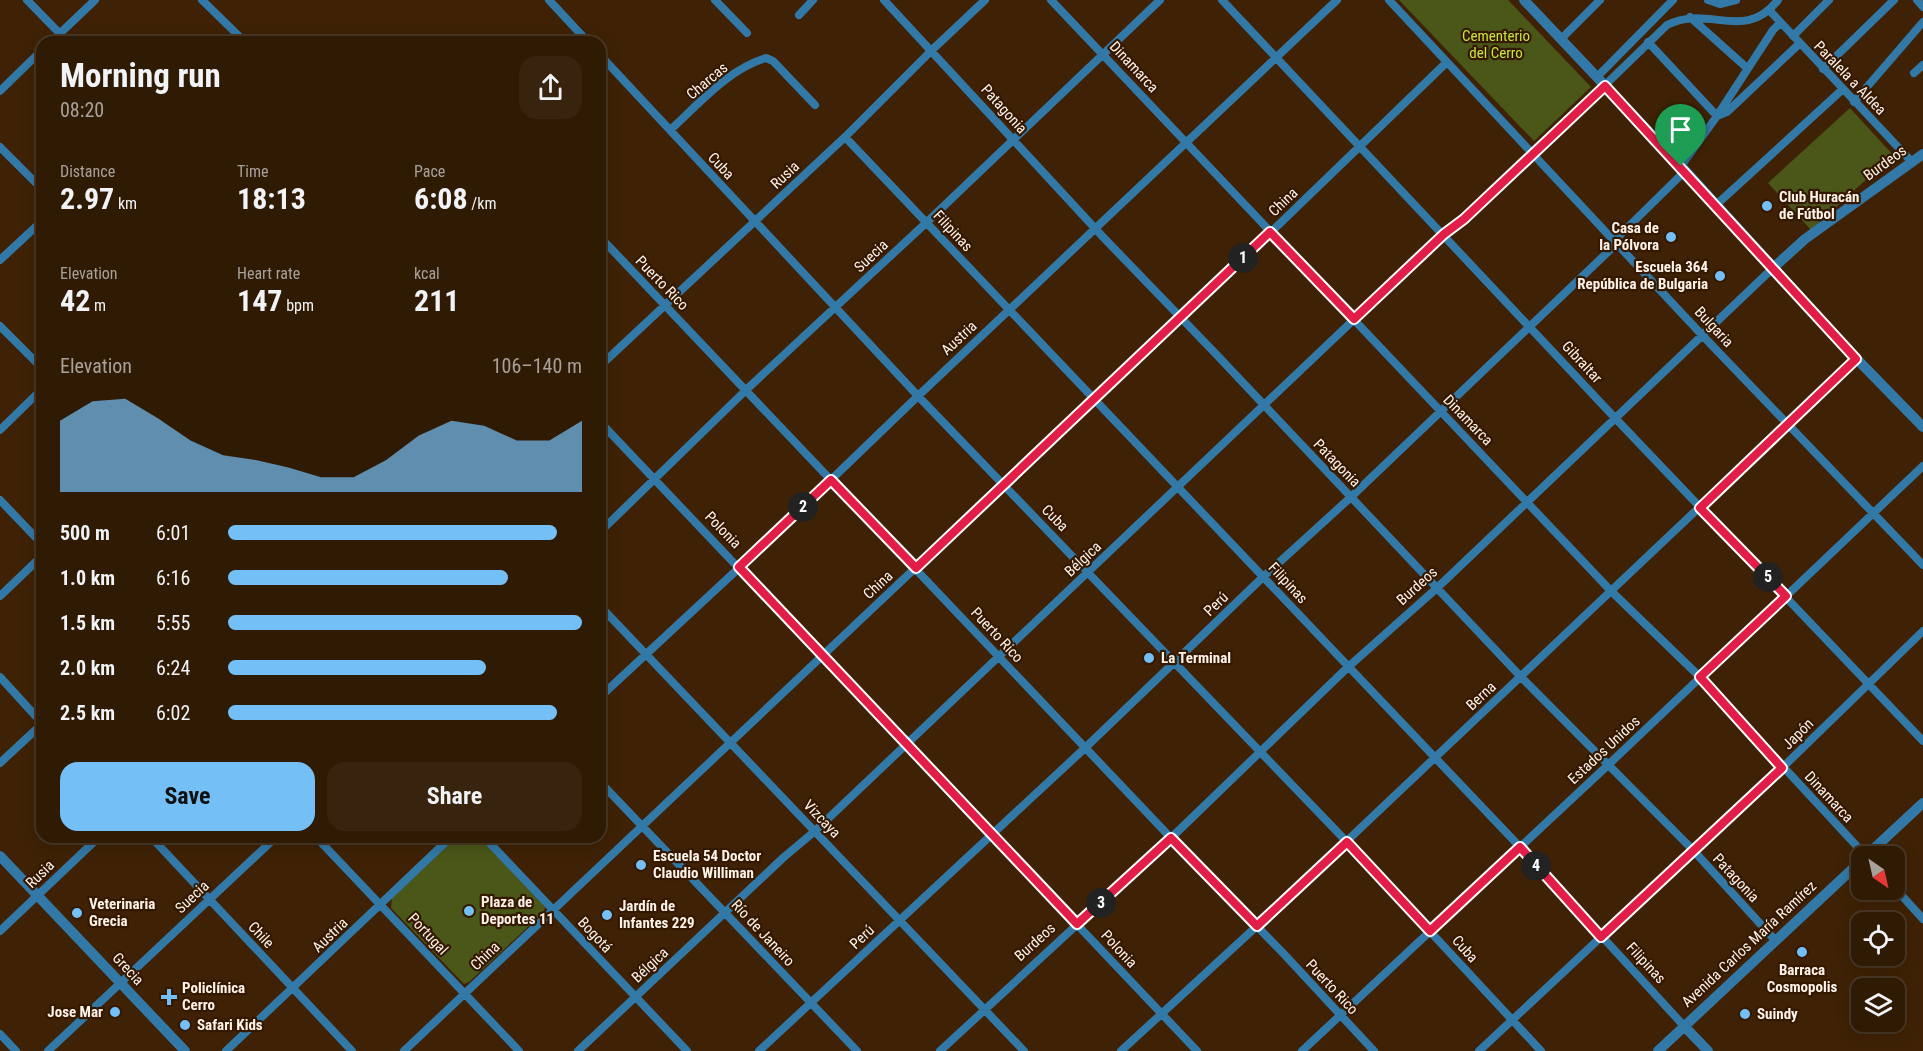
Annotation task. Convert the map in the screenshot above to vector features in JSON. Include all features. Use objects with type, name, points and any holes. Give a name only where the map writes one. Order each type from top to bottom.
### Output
[{"type":"street","points":[[27,0],[63,36]]},
{"type":"street","points":[[57,36],[95,0]]},
{"type":"street","points":[[202,0],[234,36]]},
{"type":"street","points":[[549,0],[582,36]]},
{"type":"street","points":[[715,0],[747,33]]},
{"type":"street","points":[[799,15],[813,0]]},
{"type":"street","name":"Patagonia","points":[[884,0],[1095,228],[1521,677],[1693,850],[1775,940]]},
{"type":"street","name":"Rusia","points":[[606,360],[845,137],[985,0]]},
{"type":"street","name":"Dinamarca","points":[[1052,0],[1611,591],[1700,677],[1856,846]]},
{"type":"street","name":"Suecia","points":[[606,525],[746,390],[926,223],[1160,0]]},
{"type":"street","name":"Gibraltar","points":[[1222,0],[1700,508],[1923,741]]},
{"type":"street","name":"Austria","points":[[606,691],[1337,0]]},
{"type":"street","name":"Bulgaria","points":[[1389,0],[1702,335],[1923,566]]},
{"type":"street","points":[[1524,0],[1683,169],[1856,359],[1923,427]]},
{"type":"street","points":[[1562,39],[1600,0]]},
{"type":"street","points":[[1597,77],[1673,0]]},
{"type":"street","points":[[1708,0],[1720,4],[1736,0]]},
{"type":"street","points":[[1690,17],[1741,22],[1770,11],[1779,0]]},
{"type":"street","points":[[1793,36],[1829,0]]},
{"type":"street","points":[[1823,69],[1894,0]]},
{"type":"street","points":[[1917,0],[1923,7]]},
{"type":"street","name":"Paralela a Aldea","points":[[1770,11],[1912,162]]},
{"type":"street","points":[[1690,17],[1747,68]]},
{"type":"street","name":"Bélgica","points":[[578,1051],[907,745],[1444,234],[1464,219],[1534,154],[1648,42],[1677,19],[1690,17]]},
{"type":"street","points":[[1854,102],[1923,22]]},
{"type":"street","points":[[1717,116],[1747,68],[1780,23]]},
{"type":"street","points":[[1648,42],[1717,116]]},
{"type":"street","points":[[1717,116],[1727,112],[1799,44]]},
{"type":"street","points":[[0,91],[36,56]]},
{"type":"street","name":"Charcas","points":[[670,130],[728,79],[754,62],[766,58],[773,61],[816,105]]},
{"type":"street","name":"Cuba","points":[[606,61],[918,396],[1347,842],[1541,1051]]},
{"type":"street","name":"China","points":[[404,1051],[1446,63]]},
{"type":"street","points":[[1914,73],[1923,65]]},
{"type":"street","points":[[1716,205],[1843,89]]},
{"type":"street","name":"Perú","points":[[759,1051],[1086,748],[1262,578],[1351,497],[1611,249],[1620,235],[1683,169],[1717,116]]},
{"type":"street","name":"Filipinas","points":[[845,137],[1347,668],[1520,847],[1708,1051]]},
{"type":"street","points":[[0,147],[36,183]]},
{"type":"street","name":"Burdeos","points":[[940,1051],[1171,838],[1347,668],[1437,588],[1773,268],[1805,239],[1923,154]]},
{"type":"street","points":[[0,260],[36,227]]},
{"type":"street","name":"Puerto Rico","points":[[606,243],[1374,1051]]},
{"type":"street","points":[[0,326],[36,362]]},
{"type":"street","name":"Berna","points":[[1121,1051],[1347,842],[1856,359]]},
{"type":"street","points":[[0,430],[36,395]]},
{"type":"street","name":"Polonia","points":[[606,428],[1197,1051]]},
{"type":"street","name":"Estados Unidos","points":[[1302,1051],[1923,466]]},
{"type":"street","points":[[0,500],[36,538]]},
{"type":"street","points":[[0,596],[36,561]]},
{"type":"street","name":"Vizcaya","points":[[606,612],[1024,1051]]},
{"type":"street","name":"Japón","points":[[1479,1051],[1782,768],[1923,631]]},
{"type":"street","points":[[0,677],[36,716]]},
{"type":"street","points":[[0,764],[36,729]]},
{"type":"street","name":"Río de Janeiro","points":[[606,788],[857,1051]]},
{"type":"street","points":[[1877,846],[1923,803]]},
{"type":"street","name":"Rusia","points":[[0,931],[93,843]]},
{"type":"street","name":"Chile","points":[[157,843],[352,1051]]},
{"type":"street","name":"Suecia","points":[[48,1051],[270,843]]},
{"type":"street","name":"Portugal","points":[[322,843],[519,1051]]},
{"type":"street","name":"Austria","points":[[226,1051],[445,843]]},
{"type":"street","name":"Bogotá","points":[[490,843],[687,1051]]},
{"type":"street","name":"Grecia","points":[[0,856],[185,1051]]},
{"type":"street","name":"Avenida Carlos María Ramírez","points":[[1658,1051],[1851,870]]},
{"type":"street","points":[[1905,900],[1923,919]]},
{"type":"street","points":[[0,1034],[16,1051]]},
{"type":"green space","name":"Cementerio del Cerro","points":[[1399,0],[1508,0],[1591,87],[1534,141]]},
{"type":"green space","points":[[1850,108],[1893,155],[1811,230],[1768,183]]},
{"type":"green space","name":"Plaza de Deportes 11","points":[[451,843],[486,843],[545,907],[544,912],[469,982],[464,984],[391,908],[392,898]]},
{"type":"place","name":"Club Huracán de Fútbol","points":[[1767,206]]},
{"type":"place","name":"Casa de la Pólvora","points":[[1671,237]]},
{"type":"place","name":"Escuela 364 República de Bulgaria","points":[[1720,276]]},
{"type":"place","name":"La Terminal","points":[[1149,658]]},
{"type":"place","name":"Escuela 54 Doctor Claudio Williman","points":[[641,865]]},
{"type":"place","name":"Plaza de Deportes 11","points":[[469,911]]},
{"type":"place","name":"Veterinaria Grecia","points":[[77,913]]},
{"type":"place","name":"Jardín de Infantes 229","points":[[607,915]]},
{"type":"place","name":"Barraca Cosmopolis","points":[[1802,952]]},
{"type":"place","name":"Policlínica Cerro","points":[[169,997]]},
{"type":"place","name":"Jose Mar","points":[[115,1012]]},
{"type":"place","name":"Suindy","points":[[1745,1014]]},
{"type":"place","name":"Safari Kids","points":[[185,1025]]},
{"type":"route","points":[[1605,86],[1681,166],[1856,359],[1700,508],[1786,596],[1700,677],[1782,768],[1601,937],[1520,847],[1430,931],[1347,842],[1257,926],[1171,838],[1077,924],[739,567],[831,480],[916,568],[1270,232],[1354,319],[1605,86]]}]
